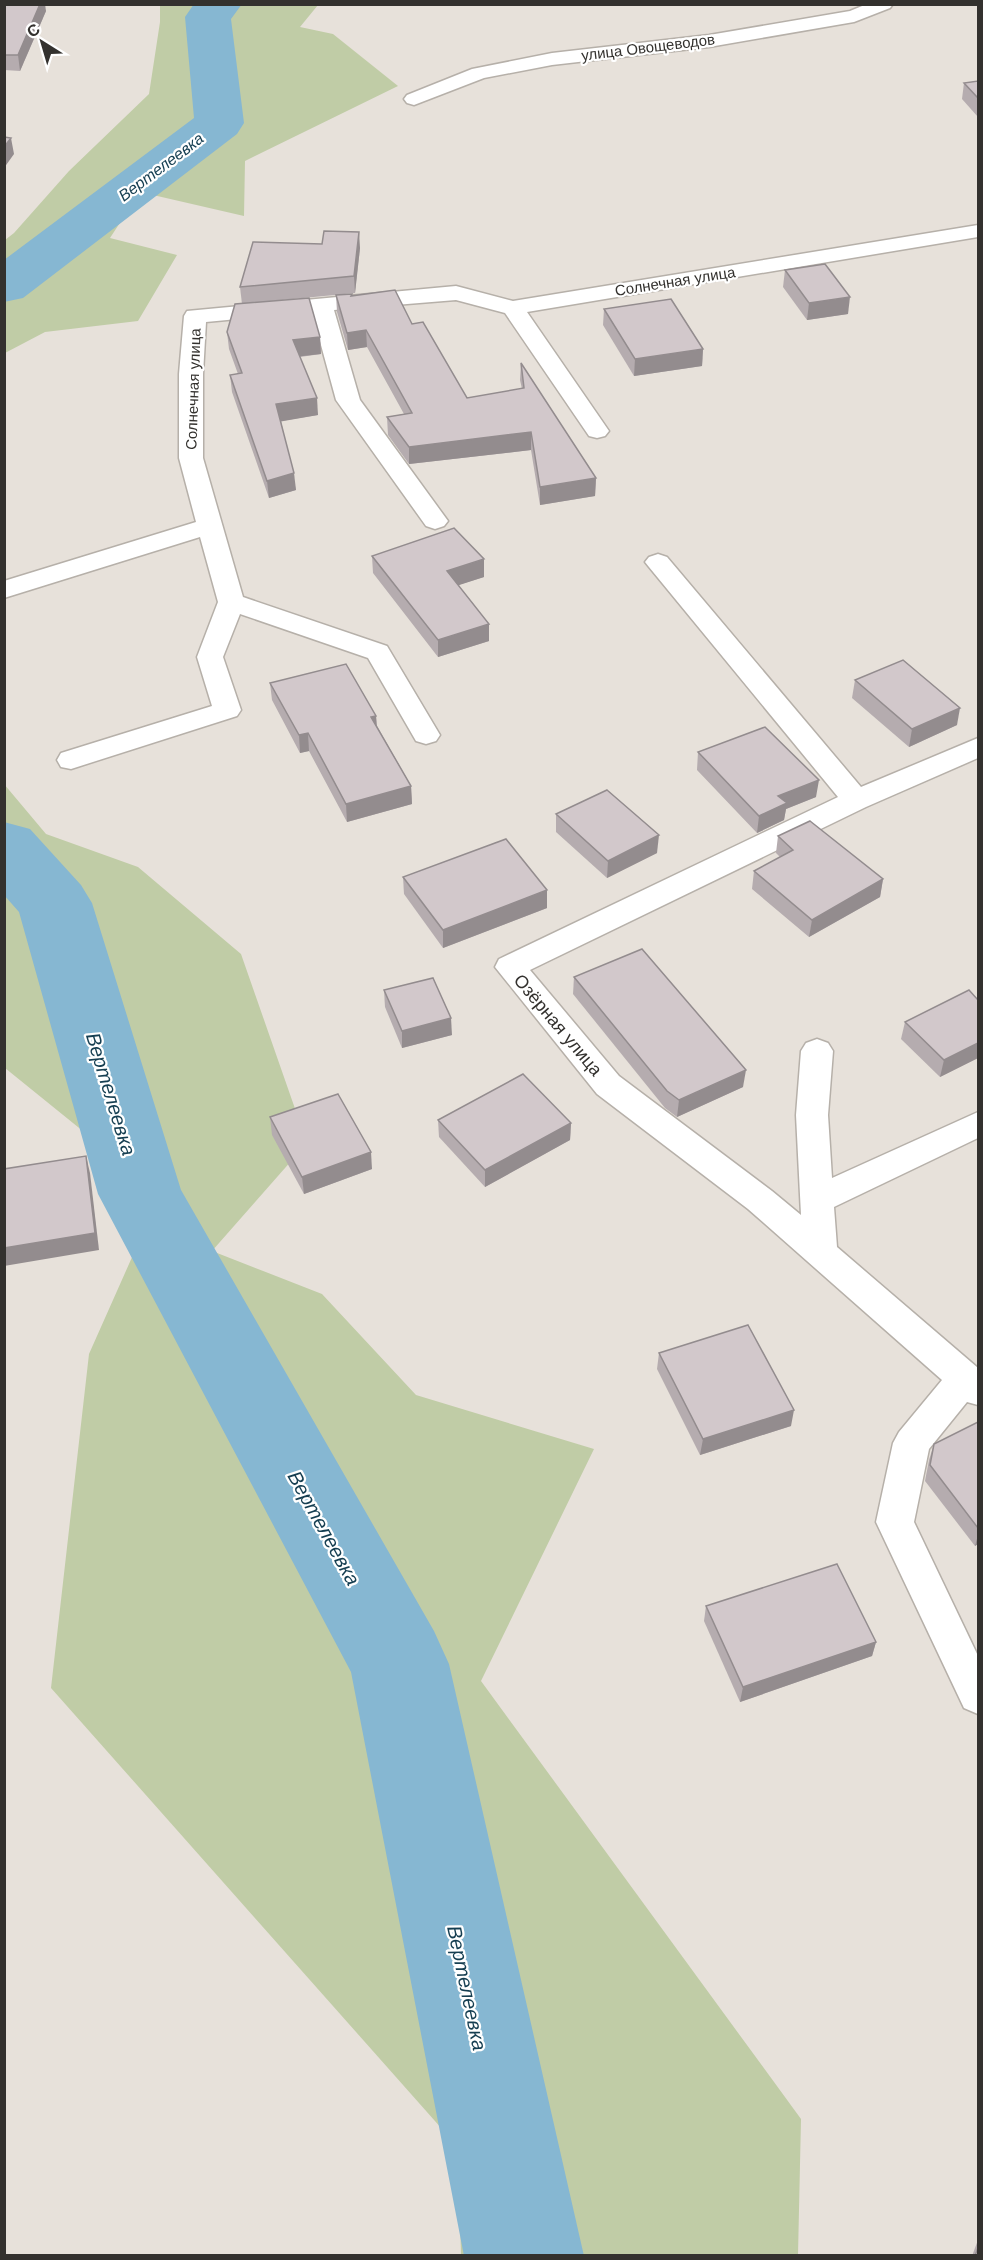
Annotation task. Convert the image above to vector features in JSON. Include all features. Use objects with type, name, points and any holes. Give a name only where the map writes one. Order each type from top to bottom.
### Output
[{"type":"street","name":"улица Овощеводов","points":[[414,99],[479,73],[552,59],[709,41],[854,16],[884,4]]},
{"type":"street","name":"Солнечная улица","points":[[231,602],[190,458],[191,374],[195,316],[456,293],[513,308],[978,231]]},
{"type":"street","points":[[321,305],[348,400],[435,521]]},
{"type":"street","points":[[513,308],[597,431]]},
{"type":"street","points":[[4,590],[210,526]]},
{"type":"street","points":[[658,562],[856,800]]},
{"type":"street","points":[[71,760],[227,710],[210,657],[231,602],[378,652],[426,735]]},
{"type":"street","name":"Озёрная улица","points":[[972,1384],[760,1200],[608,1085],[510,967],[856,800],[978,747]]},
{"type":"street","points":[[817,1051],[812,1115],[820,1252]]},
{"type":"street","points":[[817,1200],[978,1124]]},
{"type":"street","points":[[972,1384],[912,1443],[895,1522],[978,1695]]},
{"type":"green space","points":[[160,5],[318,5],[300,27],[333,34],[398,86],[245,161],[244,216],[140,192],[110,238],[177,255],[138,321],[45,332],[5,353],[5,240],[14,233],[69,171],[149,94],[160,22]]},
{"type":"green space","points":[[4,784],[46,834],[138,867],[241,954],[307,1143],[212,1251],[322,1294],[416,1395],[594,1449],[481,1681],[801,2119],[798,2255],[461,2255],[458,2147],[51,1688],[89,1354],[141,1237],[94,1140],[5,1068]]},
{"type":"building","points":[[4,4],[40,4],[18,55],[4,55]]},
{"type":"building","points":[[978,81],[978,98],[964,83]]},
{"type":"building","points":[[4,137],[11,138],[4,147]]},
{"type":"building","points":[[324,231],[359,232],[354,276],[240,287],[253,242],[322,244]]},
{"type":"building","points":[[825,264],[850,297],[809,303],[785,270]]},
{"type":"building","points":[[395,290],[412,324],[423,322],[467,398],[524,388],[521,363],[596,478],[540,487],[531,432],[409,447],[387,417],[412,413],[366,330],[347,333],[336,295],[352,294],[351,296]]},
{"type":"building","points":[[309,298],[320,337],[293,340],[317,398],[276,404],[294,473],[267,481],[230,375],[242,373],[227,332],[235,304]]},
{"type":"building","points":[[671,299],[703,349],[635,359],[604,309]]},
{"type":"building","points":[[454,528],[484,559],[447,571],[489,624],[438,640],[372,556]]},
{"type":"building","points":[[903,660],[960,708],[912,729],[855,680]]},
{"type":"building","points":[[346,664],[376,716],[371,717],[411,786],[346,804],[308,733],[299,735],[270,683]]},
{"type":"building","points":[[765,727],[819,780],[778,796],[787,803],[759,816],[698,752]]},
{"type":"building","points":[[607,790],[659,835],[608,861],[556,814]]},
{"type":"building","points":[[810,821],[883,879],[812,920],[754,871],[793,850],[778,836]]},
{"type":"building","points":[[506,839],[547,890],[443,930],[403,877]]},
{"type":"building","points":[[642,949],[746,1070],[679,1100],[667,1091],[574,977]]},
{"type":"building","points":[[433,978],[451,1018],[402,1031],[384,990]]},
{"type":"building","points":[[969,990],[978,1000],[978,1043],[944,1060],[905,1022]]},
{"type":"building","points":[[523,1074],[571,1123],[485,1170],[438,1120]]},
{"type":"building","points":[[338,1094],[371,1152],[302,1177],[270,1117]]},
{"type":"building","points":[[86,1156],[95,1233],[4,1248],[4,1169]]},
{"type":"building","points":[[748,1325],[794,1410],[703,1439],[659,1353]]},
{"type":"building","points":[[978,1422],[978,1528],[930,1465],[934,1444]]},
{"type":"building","points":[[837,1564],[876,1642],[743,1687],[706,1606]]},
{"type":"waterway","name":"Вертелеевка","points":[[4,286],[219,123],[208,17],[220,4]]},
{"type":"waterway","name":"Вертелеевка","points":[[4,847],[54,903],[140,1194],[399,1664],[524,2256]]}]
